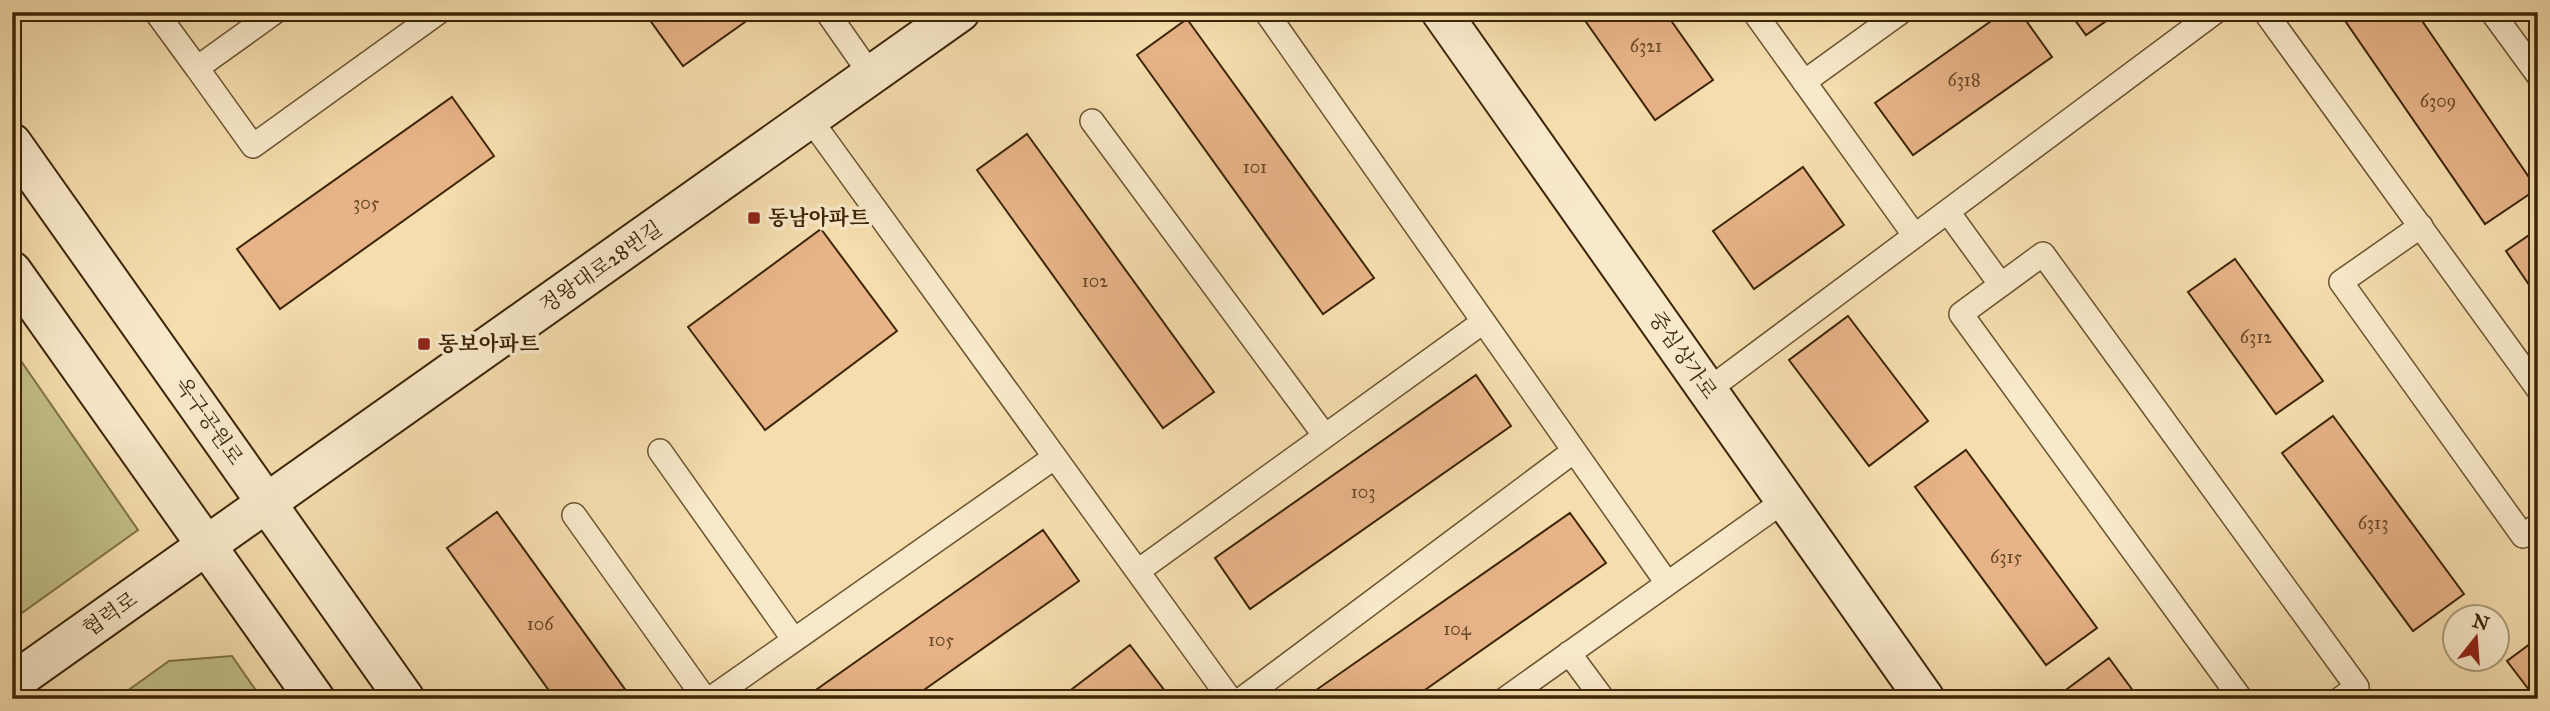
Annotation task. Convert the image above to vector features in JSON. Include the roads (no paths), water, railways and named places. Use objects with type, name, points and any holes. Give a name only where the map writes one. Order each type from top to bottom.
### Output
[{"type":"street","name":"정왕대로28번길","points":[[207,545],[960,12]]},
{"type":"street","name":"중심상가로","points":[[1441,12],[1925,699]]},
{"type":"street","name":"옥구공원로","points":[[12,143],[405,699]]},
{"type":"street","points":[[12,271],[315,699]]},
{"type":"street","name":"협력로","points":[[12,683],[207,545]]},
{"type":"lane","points":[[156,12],[253,146],[439,12]]},
{"type":"lane","points":[[197,68],[275,12]]},
{"type":"lane","points":[[827,12],[872,75]]},
{"type":"lane","points":[[1266,12],[1667,583]]},
{"type":"lane","points":[[1754,12],[1915,236]]},
{"type":"lane","points":[[1804,82],[1901,12]]},
{"type":"lane","points":[[1708,390],[2216,12]]},
{"type":"lane","points":[[2265,12],[2538,389]]},
{"type":"lane","points":[[2492,12],[2538,75]]},
{"type":"lane","points":[[810,119],[1230,699]]},
{"type":"lane","points":[[1092,121],[1325,436]]},
{"type":"lane","points":[[1948,212],[2001,285]]},
{"type":"lane","points":[[2421,226],[2341,282],[2523,536],[2538,526]]},
{"type":"lane","points":[[2241,699],[1961,314],[2043,254],[2357,687],[2340,699]]},
{"type":"lane","points":[[1138,571],[1483,322]]},
{"type":"lane","points":[[660,451],[794,640]]},
{"type":"lane","points":[[1242,699],[1574,451]]},
{"type":"lane","points":[[574,515],[708,699],[1055,457]]},
{"type":"lane","points":[[1505,699],[1785,499]]},
{"type":"lane","points":[[1569,653],[1603,699]]},
{"type":"place","name":"동남아파트","points":[[754,218]]},
{"type":"place","name":"동보아파트","points":[[424,344]]}]
